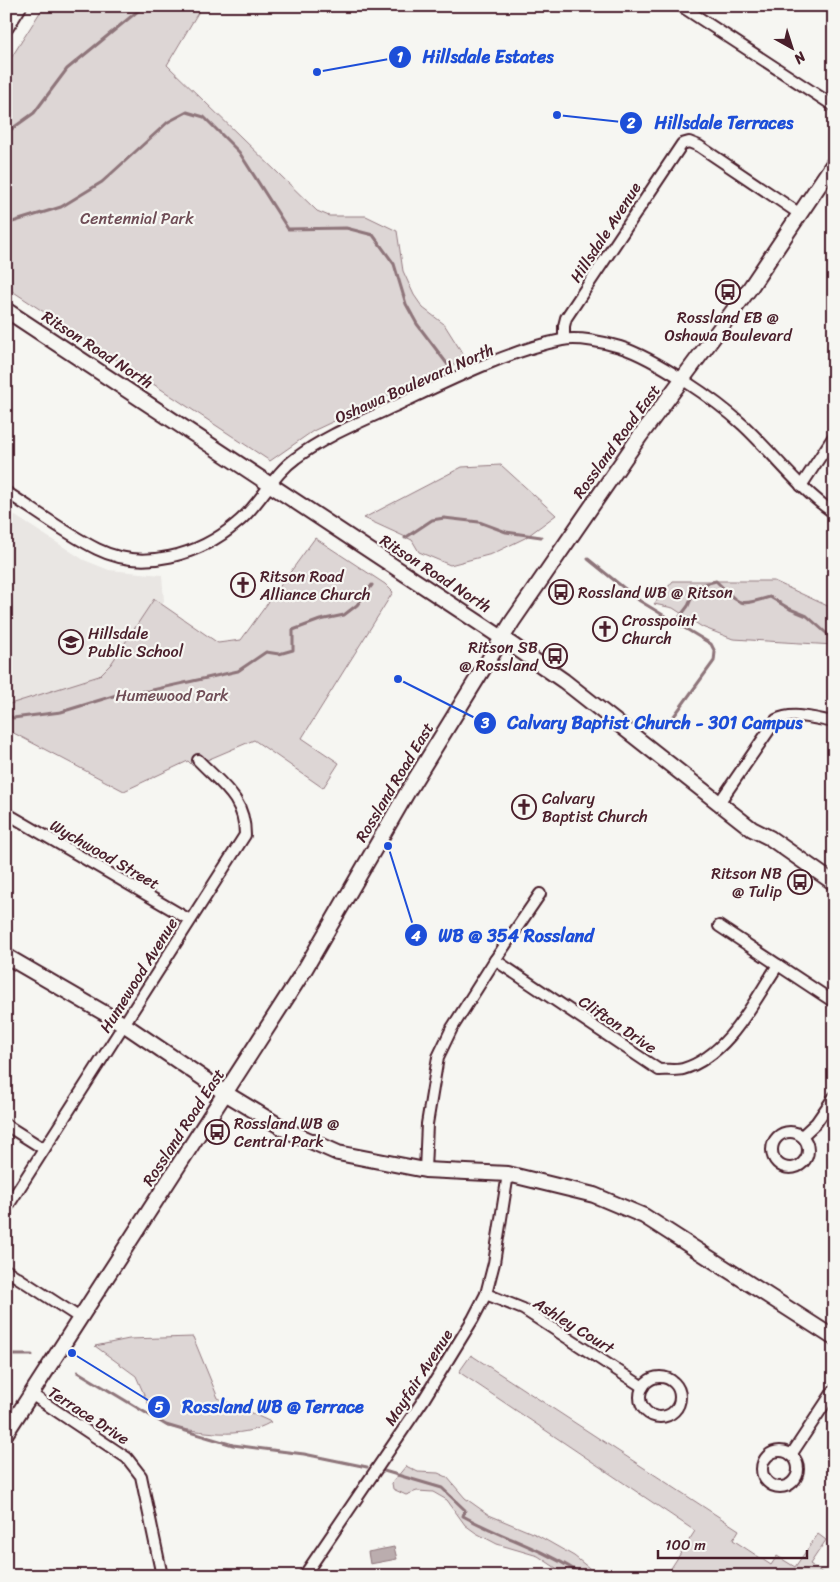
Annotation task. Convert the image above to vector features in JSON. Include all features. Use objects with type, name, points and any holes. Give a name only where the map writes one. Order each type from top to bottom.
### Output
[{"type":"main road","points":[[8,22],[19,6]]},
{"type":"main road","name":"Rossland Road East","points":[[6,1433],[305,969],[408,791],[502,638],[593,502],[750,288],[834,163]]},
{"type":"main road","name":"Ritson Road North","points":[[6,310],[502,638],[564,681],[752,829],[770,838],[834,883]]},
{"type":"main road","points":[[6,956],[125,1025],[225,1093],[288,1131],[338,1153],[426,1170],[508,1174],[594,1195],[644,1216],[834,1338]]},
{"type":"street","points":[[681,6],[834,106]]},
{"type":"street","name":"Hillsdale Avenue","points":[[564,339],[566,318],[682,144],[689,142],[698,146],[800,214]]},
{"type":"street","name":"Oshawa Boulevard North","points":[[6,492],[98,550],[123,558],[157,559],[188,553],[213,540],[239,522],[295,458],[335,434],[481,368],[564,339],[599,342],[619,347],[644,357],[681,380],[742,424],[801,486],[834,513]]},
{"type":"street","points":[[801,486],[834,436]]},
{"type":"street","points":[[719,803],[776,720],[784,716],[793,716],[834,722]]},
{"type":"street","name":"Humewood Avenue","points":[[6,1209],[125,1025],[244,835],[245,818],[238,801],[198,760]]},
{"type":"street","name":"Wychwood Street","points":[[6,814],[190,920]]},
{"type":"street","points":[[426,1170],[427,1124],[438,1057],[452,1028],[540,894]]},
{"type":"street","points":[[718,926],[834,1002]]},
{"type":"street","name":"Clifton Drive","points":[[495,960],[659,1070],[682,1069],[706,1056],[726,1041],[778,965]]},
{"type":"street","points":[[803,1136],[816,1123],[834,1097]]},
{"type":"street","points":[[6,1125],[44,1149]]},
{"type":"street","name":"Mayfair Avenue","points":[[304,1576],[424,1399],[474,1319],[486,1294],[494,1263],[508,1174]]},
{"type":"street","points":[[6,1270],[80,1318]]},
{"type":"street","name":"Ashley Court","points":[[486,1294],[523,1309],[643,1387]]},
{"type":"street","points":[[791,1454],[834,1390]]},
{"type":"street","name":"Terrace Drive","points":[[31,1394],[127,1458],[141,1476],[162,1576]]},
{"type":"shaded area","name":"Hillsdale Public School","points":[[6,510],[84,560],[109,570],[162,575],[164,601],[109,683],[22,711],[6,702]]},
{"type":"shaded area","points":[[394,1547],[397,1559],[370,1564],[368,1552]]},
{"type":"green space","name":"Centennial Park","points":[[44,6],[202,6],[167,65],[317,211],[329,216],[366,216],[397,231],[403,271],[414,295],[423,308],[444,324],[466,359],[313,431],[270,461],[6,287],[6,66]]},
{"type":"green space","points":[[501,465],[556,515],[525,538],[492,554],[450,565],[419,552],[412,540],[364,518],[462,467]]},
{"type":"green space","name":"Humewood Park","points":[[315,538],[385,584],[393,592],[302,738],[339,763],[323,788],[254,740],[193,766],[188,761],[124,791],[6,729],[6,702],[10,704],[99,676],[111,664],[154,599],[218,643],[241,640]]},
{"type":"green space","points":[[673,581],[774,581],[834,609],[834,645],[733,639],[702,627],[673,608],[654,604]]},
{"type":"green space","points":[[193,1337],[218,1398],[271,1422],[259,1428],[233,1433],[167,1427],[150,1408],[136,1376],[95,1346],[129,1339]]},
{"type":"green space","points":[[471,1355],[739,1530],[733,1540],[771,1565],[777,1556],[795,1567],[818,1534],[826,1540],[810,1564],[827,1576],[666,1576],[695,1531],[459,1372]]},
{"type":"green space","points":[[406,1466],[418,1472],[438,1473],[447,1477],[465,1498],[489,1515],[537,1535],[574,1556],[599,1576],[568,1576],[538,1556],[497,1544],[465,1525],[447,1500],[433,1492],[417,1491],[406,1495],[393,1489],[392,1483]]},
{"type":"waterway","points":[[6,133],[34,113],[67,69],[144,6]]},
{"type":"waterway","points":[[6,224],[61,207],[102,182],[168,122],[187,112],[204,117],[239,152],[288,229],[346,228],[373,235],[394,264],[406,304],[417,324],[448,365]]},
{"type":"waterway","points":[[405,538],[432,520],[444,518],[479,522],[506,532],[541,537]]},
{"type":"waterway","points":[[588,559],[640,601],[711,644],[715,652],[714,661],[669,723]]},
{"type":"waterway","points":[[676,622],[688,606],[697,586],[716,581],[740,602],[745,603],[770,597],[790,609],[807,616],[834,640]]},
{"type":"waterway","points":[[6,713],[13,718],[61,712],[123,693],[148,691],[238,671],[266,652],[279,654],[293,650],[293,630],[320,620],[344,615],[357,605],[372,585]]},
{"type":"waterway","points":[[6,1355],[32,1355]]},
{"type":"waterway","points":[[78,1372],[166,1425],[233,1445],[304,1454],[367,1467]]},
{"type":"waterway","points":[[384,1471],[442,1488],[465,1510],[463,1516],[540,1551],[584,1576]]},
{"type":"place","name":"Hillsdale Estates","points":[[317,72]]},
{"type":"place","name":"Hillsdale Terraces","points":[[557,115]]},
{"type":"place","name":"Rossland EB @ Oshawa Boulevard","points":[[728,292]]},
{"type":"place","name":"Ritson Road Alliance Church","points":[[243,585]]},
{"type":"place","name":"Rossland WB @ Ritson","points":[[561,592]]},
{"type":"place","name":"Crosspoint Church","points":[[605,629]]},
{"type":"place","name":"Hillsdale Public School","points":[[71,642]]},
{"type":"place","name":"Ritson SB @ Rossland","points":[[555,656]]},
{"type":"place","name":"Calvary Baptist Church - 301 Campus","points":[[398,679]]},
{"type":"place","name":"Calvary Baptist Church","points":[[524,807]]},
{"type":"place","name":"WB @ 354 Rossland","points":[[388,846]]},
{"type":"place","name":"Ritson NB @ Tulip","points":[[800,882]]},
{"type":"place","name":"Rossland WB @ Central Park","points":[[217,1132]]},
{"type":"place","name":"Rossland WB @ Terrace","points":[[72,1353]]}]
